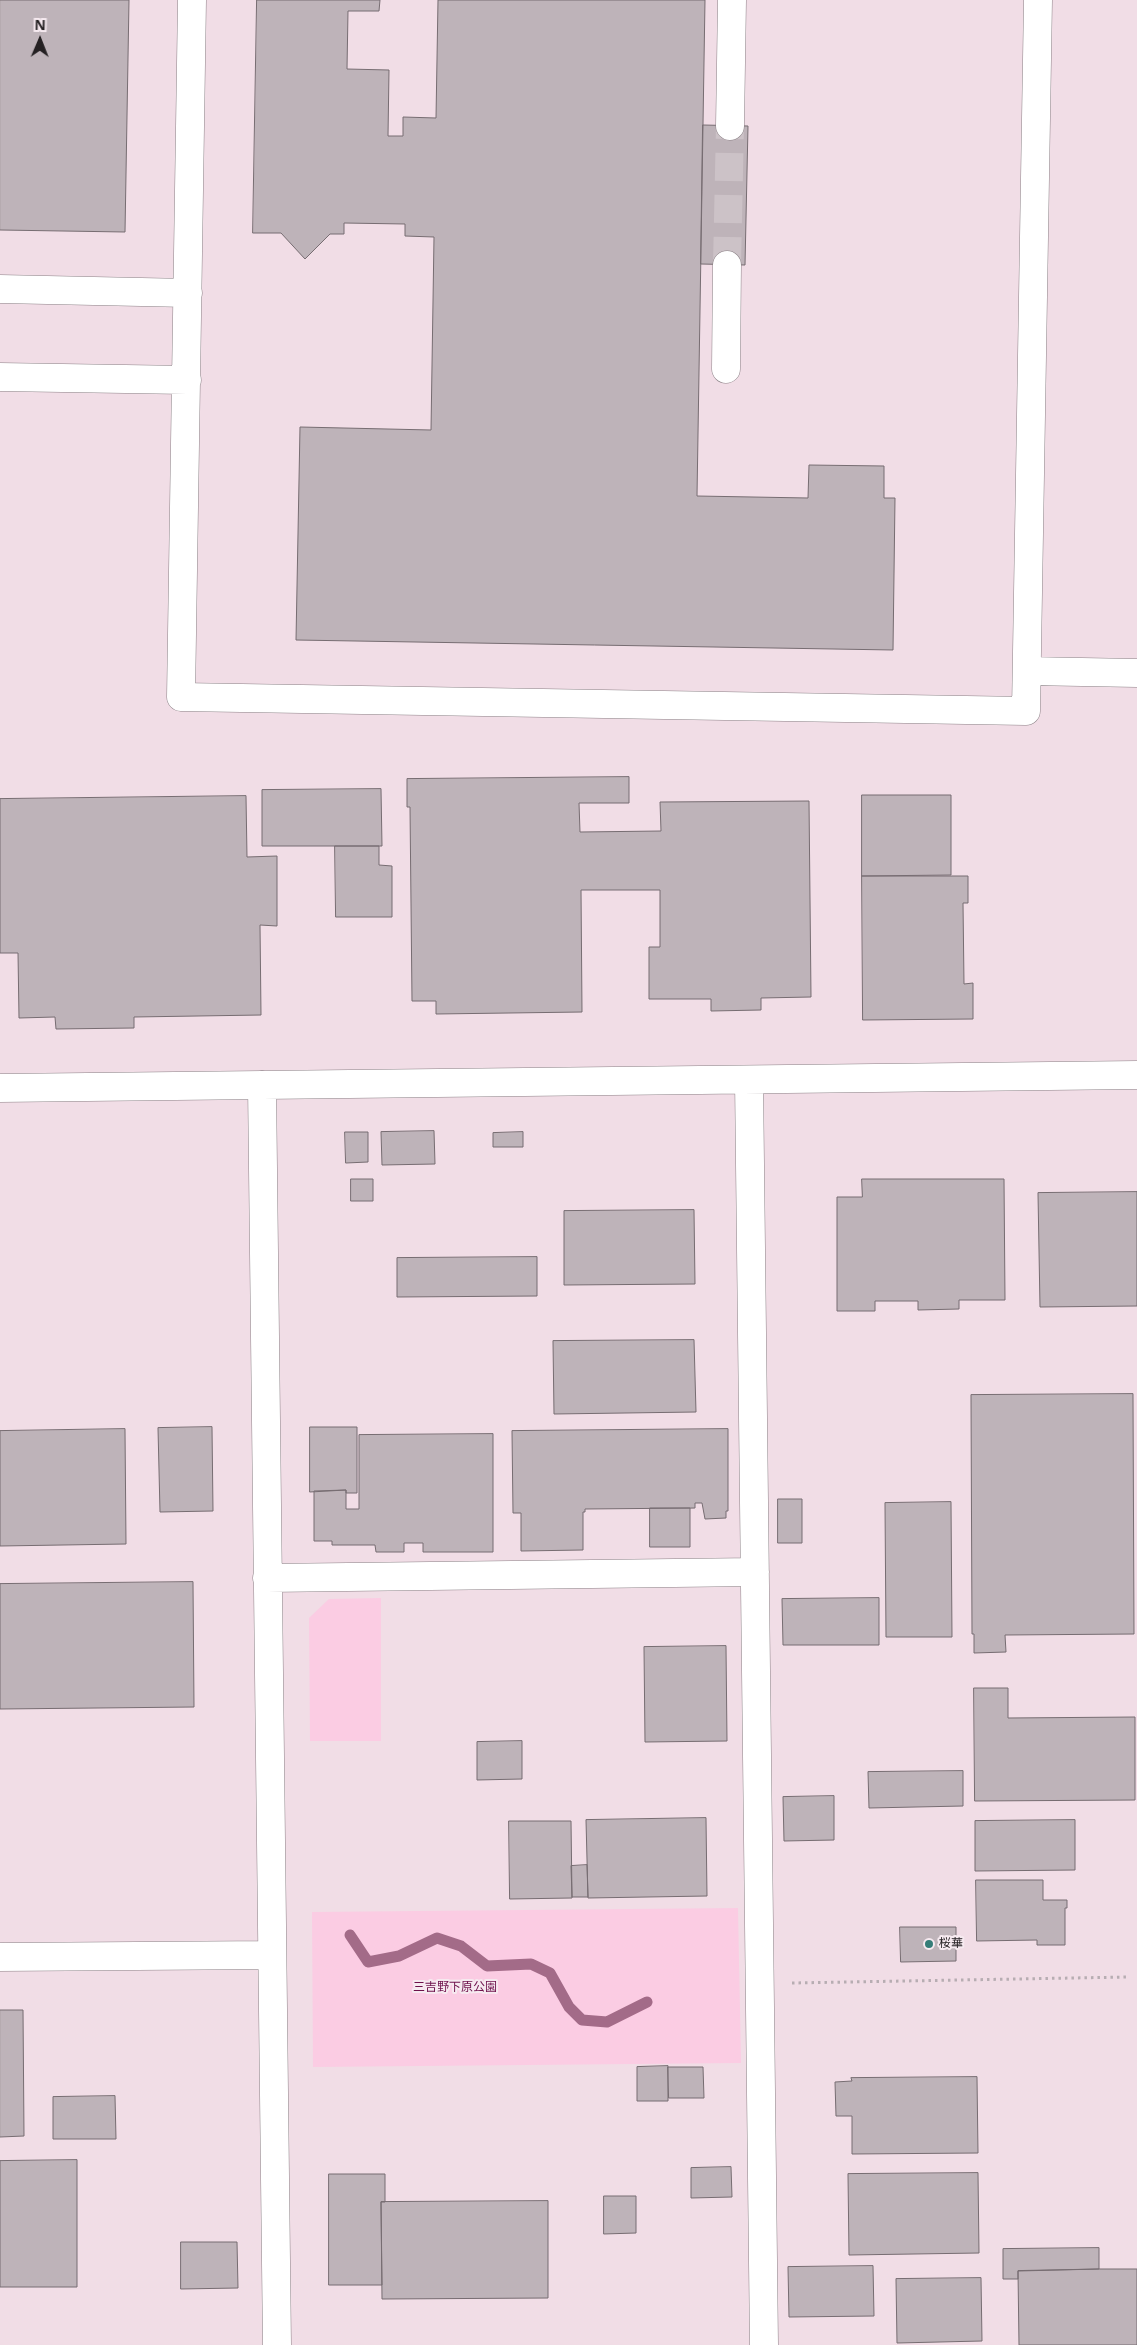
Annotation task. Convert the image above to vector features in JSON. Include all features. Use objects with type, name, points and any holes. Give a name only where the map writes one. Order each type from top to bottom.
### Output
[{"type":"street","points":[[192,0],[181,697],[1026,712],[1038,0]]},
{"type":"street","points":[[730,126],[732,0]]},
{"type":"street","points":[[726,369],[727,265]]},
{"type":"street","points":[[0,289],[188,292]]},
{"type":"street","points":[[0,377],[187,380]]},
{"type":"street","points":[[1027,671],[1137,673]]},
{"type":"street","points":[[0,1088],[1137,1075]]},
{"type":"street","points":[[749,1080],[764,2345]]},
{"type":"street","points":[[262,1085],[276,2345]]},
{"type":"street","points":[[267,1578],[755,1572]]},
{"type":"street","points":[[0,1957],[272,1955]]},
{"type":"path","points":[[760,1983],[1128,1978]]},
{"type":"shaded area","points":[[0,0],[1137,0],[1137,2345],[0,2345]]},
{"type":"green space","points":[[381,1598],[381,1741],[310,1741],[309,1618],[329,1599]]},
{"type":"green space","name":"三吉野下原公園","points":[[738,1908],[741,2063],[313,2067],[312,1912]]},
{"type":"building","points":[[0,0],[129,0],[125,232],[0,230]]},
{"type":"building","points":[[257,0],[380,0],[379,11],[348,11],[347,69],[389,70],[388,136],[403,136],[403,117],[436,118],[438,0],[705,0],[697,496],[808,498],[809,465],[884,466],[884,498],[895,498],[893,650],[296,640],[300,427],[431,430],[434,237],[405,236],[405,224],[344,223],[344,234],[330,234],[305,259],[281,233],[253,233]]},
{"type":"building","points":[[703,125],[748,126],[745,265],[701,264]]},
{"type":"building","points":[[629,777],[629,803],[579,803],[580,832],[661,831],[660,802],[809,801],[811,997],[761,998],[761,1010],[711,1011],[711,999],[649,999],[649,947],[660,947],[660,890],[581,890],[582,1012],[436,1014],[436,1001],[412,1001],[410,807],[407,807],[407,779]]},
{"type":"building","points":[[381,789],[382,846],[262,846],[262,790]]},
{"type":"building","points":[[862,795],[951,795],[951,875],[862,876]]},
{"type":"building","points":[[246,796],[247,857],[277,856],[277,926],[260,925],[261,1015],[134,1017],[134,1028],[56,1029],[55,1017],[19,1018],[18,953],[0,953],[0,799]]},
{"type":"building","points":[[335,846],[379,846],[379,865],[392,866],[392,917],[336,917]]},
{"type":"building","points":[[862,876],[968,876],[968,903],[963,903],[964,984],[973,983],[973,1019],[863,1020]]},
{"type":"building","points":[[434,1131],[435,1164],[382,1165],[381,1132]]},
{"type":"building","points":[[345,1132],[368,1132],[368,1162],[346,1163]]},
{"type":"building","points":[[523,1132],[523,1147],[493,1147],[493,1133]]},
{"type":"building","points":[[351,1179],[373,1179],[373,1201],[351,1201]]},
{"type":"building","points":[[862,1179],[1004,1179],[1005,1300],[959,1300],[959,1309],[918,1310],[918,1301],[875,1301],[875,1311],[837,1311],[837,1197],[862,1197]]},
{"type":"building","points":[[1137,1192],[1137,1306],[1040,1307],[1038,1193]]},
{"type":"building","points":[[694,1210],[695,1284],[564,1285],[564,1211]]},
{"type":"building","points":[[537,1257],[537,1296],[397,1297],[397,1258]]},
{"type":"building","points":[[694,1340],[696,1412],[554,1414],[553,1341]]},
{"type":"building","points":[[1133,1394],[1134,1634],[1005,1635],[1006,1652],[974,1653],[974,1634],[972,1634],[971,1395]]},
{"type":"building","points":[[212,1427],[213,1511],[160,1512],[158,1428]]},
{"type":"building","points":[[310,1427],[357,1427],[357,1493],[346,1493],[346,1490],[310,1492]]},
{"type":"building","points":[[125,1429],[126,1544],[0,1546],[0,1431]]},
{"type":"building","points":[[728,1429],[728,1511],[726,1511],[726,1518],[705,1519],[702,1503],[695,1503],[695,1508],[585,1509],[585,1512],[583,1512],[583,1550],[521,1551],[521,1513],[513,1513],[512,1431]]},
{"type":"building","points":[[493,1434],[493,1552],[423,1552],[423,1543],[404,1543],[404,1552],[376,1552],[375,1545],[332,1545],[332,1541],[314,1541],[314,1491],[346,1490],[346,1509],[359,1509],[359,1435]]},
{"type":"building","points":[[778,1499],[802,1499],[802,1543],[778,1543]]},
{"type":"building","points":[[951,1502],[952,1637],[886,1637],[885,1503]]},
{"type":"building","points":[[650,1508],[690,1508],[690,1547],[650,1547]]},
{"type":"building","points":[[193,1582],[194,1707],[0,1709],[0,1584]]},
{"type":"building","points":[[879,1598],[879,1645],[783,1645],[782,1599]]},
{"type":"building","points":[[726,1646],[727,1741],[645,1742],[644,1647]]},
{"type":"building","points":[[974,1688],[1008,1688],[1008,1718],[1135,1717],[1135,1800],[975,1801]]},
{"type":"building","points":[[522,1741],[522,1779],[477,1780],[477,1742]]},
{"type":"building","points":[[963,1771],[963,1806],[869,1808],[868,1772]]},
{"type":"building","points":[[834,1796],[834,1840],[784,1841],[783,1797]]},
{"type":"building","points":[[706,1818],[707,1896],[588,1898],[586,1820]]},
{"type":"building","points":[[1075,1820],[1075,1870],[975,1871],[975,1821]]},
{"type":"building","points":[[509,1821],[571,1821],[572,1898],[510,1899]]},
{"type":"building","points":[[587,1865],[588,1897],[572,1897],[571,1866]]},
{"type":"building","points":[[976,1880],[1043,1880],[1043,1900],[1067,1900],[1067,1908],[1065,1908],[1065,1945],[1037,1945],[1037,1940],[977,1941]]},
{"type":"building","points":[[900,1927],[956,1927],[956,1961],[901,1962]]},
{"type":"building","points":[[0,2010],[23,2010],[24,2136],[0,2137]]},
{"type":"building","points":[[668,2066],[668,2101],[637,2101],[637,2067]]},
{"type":"building","points":[[668,2067],[703,2067],[704,2098],[669,2098]]},
{"type":"building","points":[[977,2077],[978,2153],[852,2154],[852,2116],[836,2116],[835,2082],[852,2081],[851,2078]]},
{"type":"building","points":[[115,2096],[116,2139],[53,2139],[53,2097]]},
{"type":"building","points":[[77,2160],[77,2287],[0,2287],[0,2161]]},
{"type":"building","points":[[731,2167],[732,2197],[691,2198],[691,2168]]},
{"type":"building","points":[[978,2173],[979,2253],[849,2255],[848,2174]]},
{"type":"building","points":[[329,2174],[385,2174],[385,2202],[381,2202],[382,2285],[329,2285]]},
{"type":"building","points":[[604,2196],[636,2196],[636,2233],[604,2234]]},
{"type":"building","points":[[548,2201],[548,2298],[382,2299],[381,2202]]},
{"type":"building","points":[[181,2242],[237,2242],[238,2288],[181,2289]]},
{"type":"building","points":[[1099,2248],[1099,2269],[1018,2271],[1018,2279],[1003,2279],[1003,2249]]},
{"type":"building","points":[[873,2266],[874,2316],[789,2317],[788,2267]]},
{"type":"building","points":[[1137,2269],[1137,2345],[1019,2345],[1018,2271]]},
{"type":"building","points":[[981,2278],[982,2341],[897,2343],[896,2279]]},
{"type":"waterway","points":[[350,1935],[368,1962],[399,1956],[437,1938],[461,1946],[487,1966],[531,1964],[550,1973],[569,2007],[582,2020],[607,2022],[647,2002]]},
{"type":"tunnel","points":[[727,265],[730,126]]},
{"type":"place","name":"桜華","points":[[929,1944]]}]
